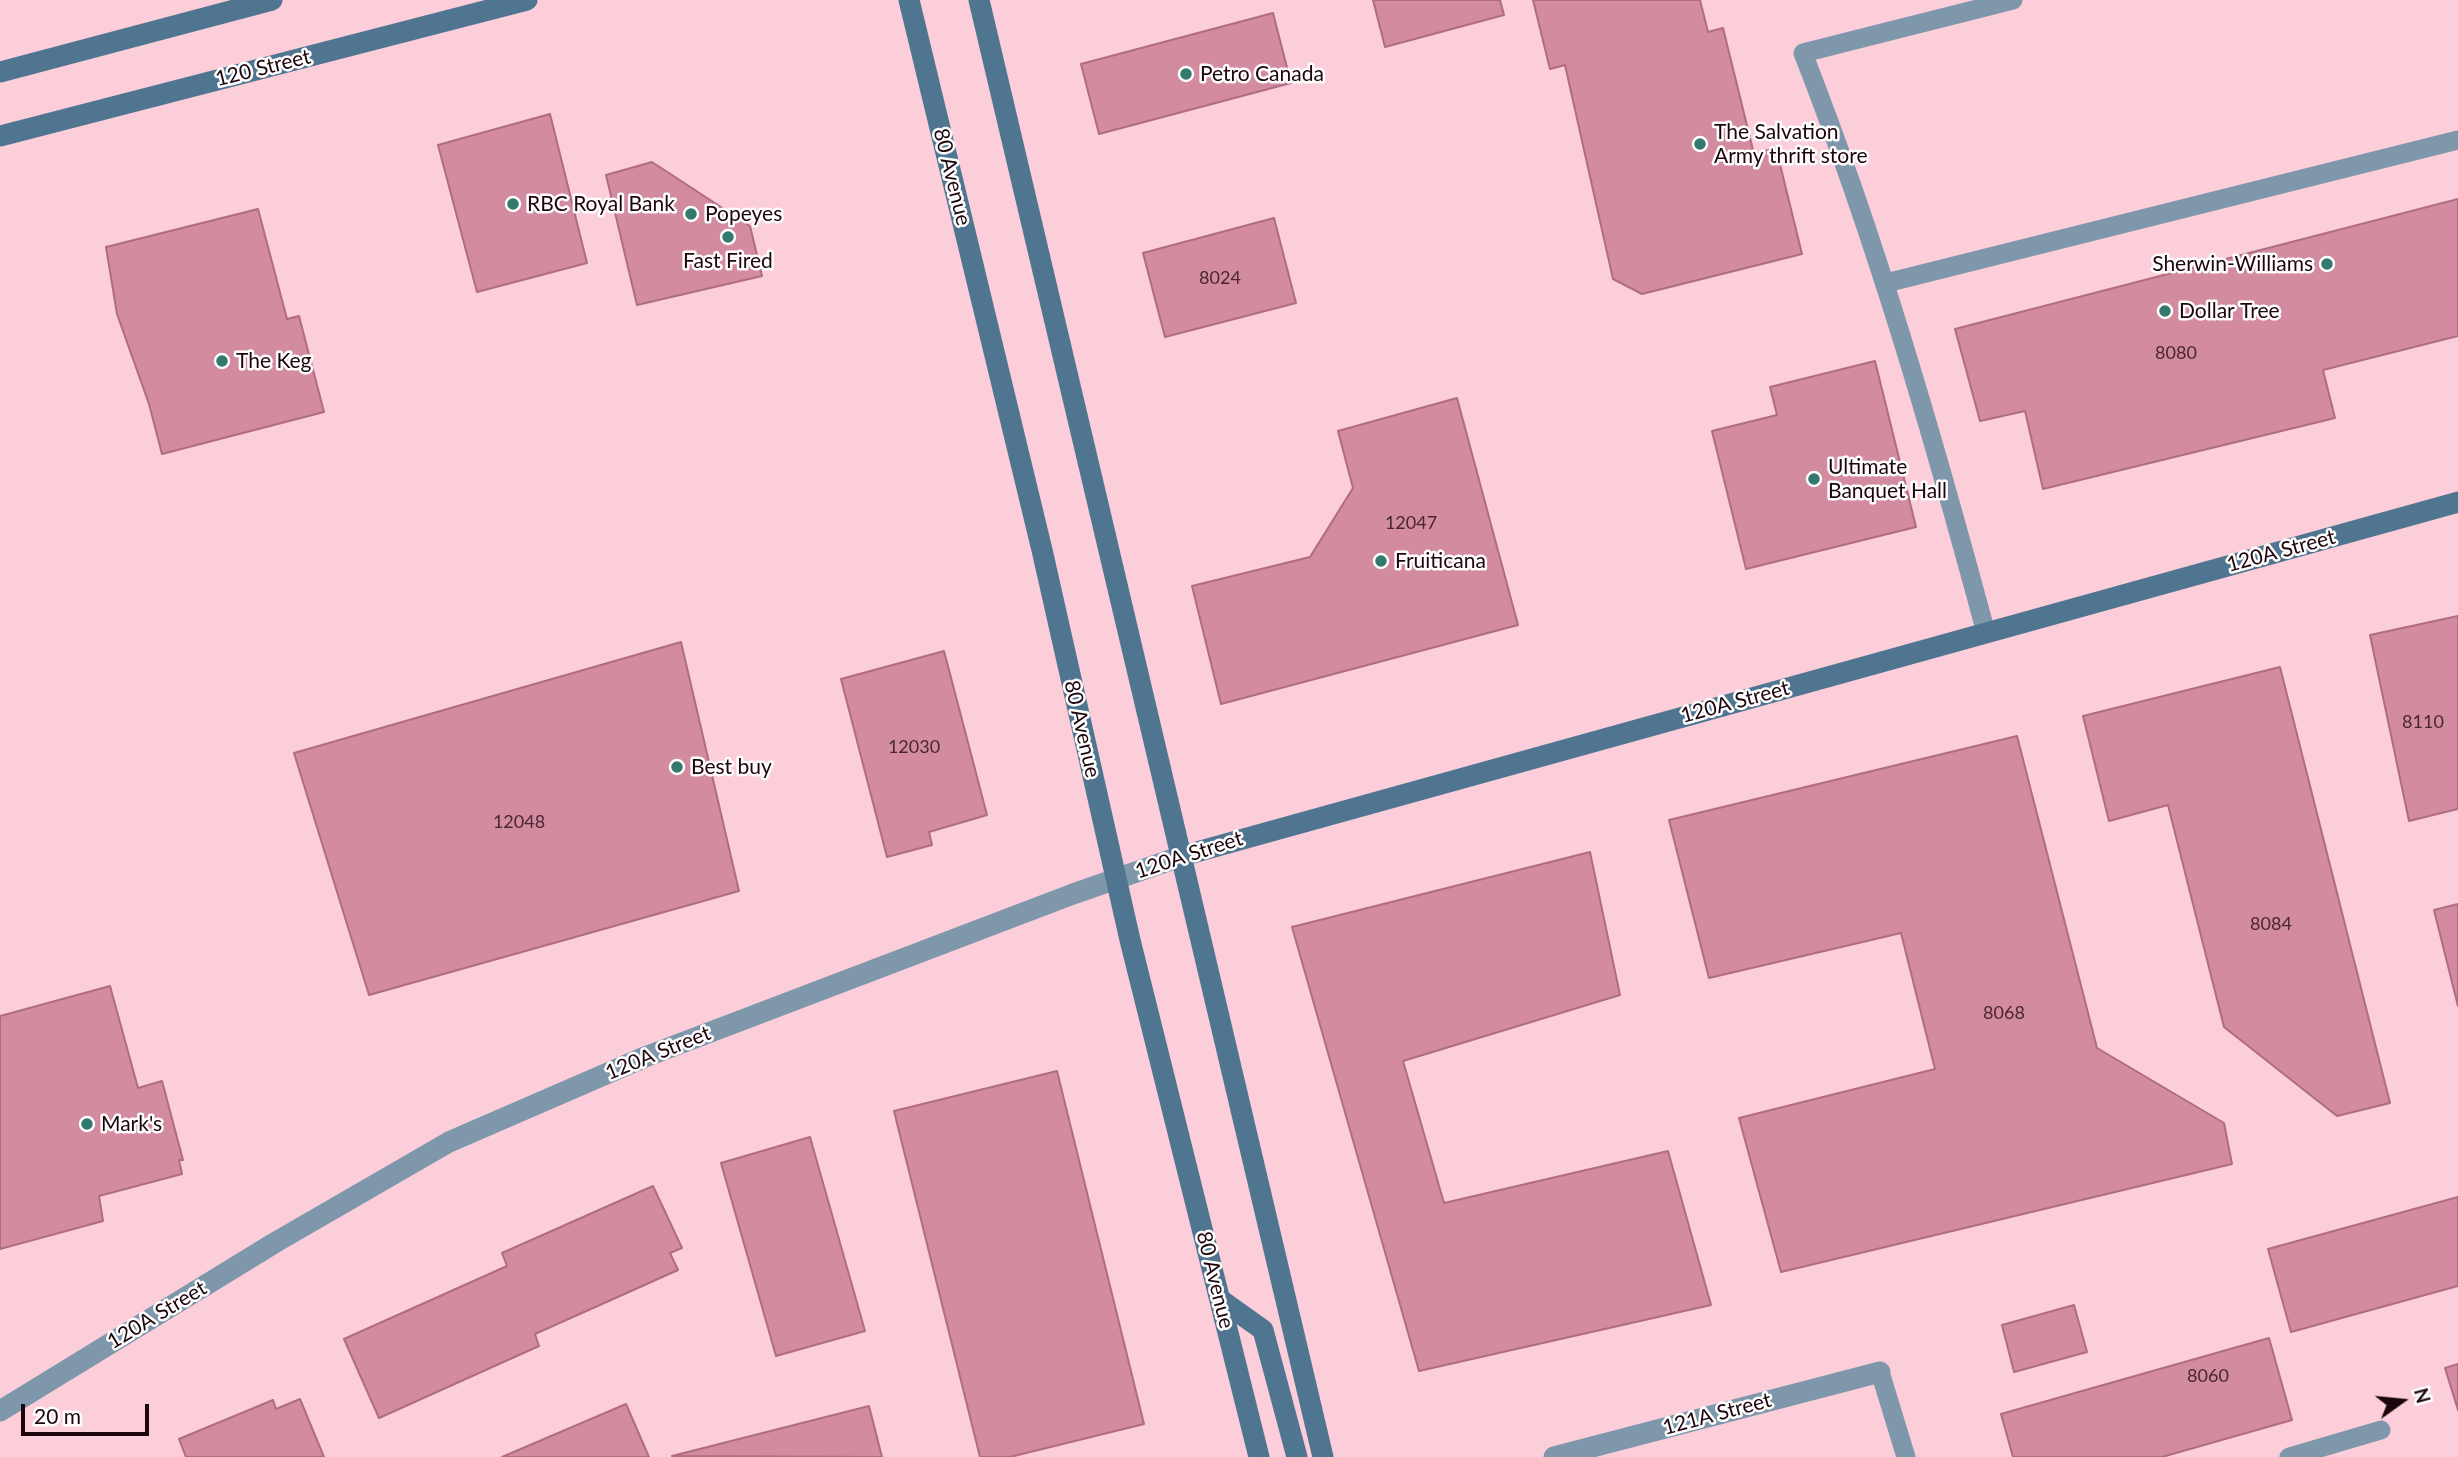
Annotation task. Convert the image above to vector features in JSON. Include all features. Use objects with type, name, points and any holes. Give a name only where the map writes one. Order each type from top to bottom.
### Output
[{"type":"main road","points":[[0,72],[272,0]]},
{"type":"main road","name":"120 Street","points":[[0,136],[527,0]]},
{"type":"main road","name":"80 Avenue","points":[[909,0],[1042,550],[1116,879],[1259,1457]]},
{"type":"main road","points":[[979,0],[1323,1457]]},
{"type":"main road","name":"120A Street","points":[[1182,856],[2458,502]]},
{"type":"main road","points":[[1221,1300],[1263,1330],[1297,1457]]},
{"type":"street","name":"120A Street","points":[[0,1411],[276,1242],[449,1142],[645,1057],[1182,856]]},
{"type":"street","name":"121A Street","points":[[1555,1457],[1880,1372]]},
{"type":"lane","points":[[1986,633],[1886,283],[1846,164],[1802,53],[2013,0]]},
{"type":"lane","points":[[1886,283],[2458,140]]},
{"type":"lane","points":[[1880,1372],[1906,1457]]},
{"type":"lane","points":[[2289,1457],[2381,1430]]},
{"type":"building","points":[[1373,0],[1500,0],[1504,15],[1385,47]]},
{"type":"building","points":[[1533,0],[1700,0],[1708,32],[1723,28],[1754,154],[1776,148],[1802,254],[1642,294],[1613,279],[1565,65],[1550,69]]},
{"type":"building","name":"Petro Canada","points":[[1273,13],[1291,83],[1099,134],[1081,64]]},
{"type":"building","name":"RBC Royal Bank","points":[[550,114],[587,263],[477,292],[438,145]]},
{"type":"building","points":[[652,162],[750,226],[762,276],[637,305],[606,175]]},
{"type":"building","points":[[2458,199],[2458,336],[2323,370],[2335,418],[2043,489],[2025,411],[1980,421],[1955,329]]},
{"type":"building","name":"The Keg","points":[[258,209],[287,319],[299,316],[324,412],[162,454],[149,404],[117,314],[106,247]]},
{"type":"building","points":[[1274,218],[1296,303],[1165,337],[1143,253]]},
{"type":"building","name":"Ultimate Banquet Hall","points":[[1875,361],[1916,527],[1746,569],[1712,431],[1777,415],[1770,387]]},
{"type":"building","points":[[1457,398],[1518,625],[1221,704],[1192,586],[1310,557],[1353,488],[1338,431]]},
{"type":"building","points":[[2458,616],[2458,809],[2409,821],[2370,635]]},
{"type":"building","points":[[681,642],[739,891],[369,995],[294,753]]},
{"type":"building","points":[[944,651],[987,815],[929,832],[932,845],[887,857],[841,679]]},
{"type":"building","points":[[2280,667],[2390,1103],[2337,1116],[2224,1027],[2168,805],[2109,821],[2083,716]]},
{"type":"building","points":[[2017,736],[2097,1048],[2224,1123],[2232,1164],[1781,1272],[1739,1118],[1935,1069],[1901,933],[1709,978],[1669,820]]},
{"type":"building","points":[[1590,852],[1620,995],[1403,1061],[1444,1203],[1668,1151],[1711,1305],[1419,1371],[1292,927]]},
{"type":"building","points":[[2458,904],[2458,1006],[2434,910]]},
{"type":"building","name":"Mark's","points":[[110,986],[138,1088],[162,1081],[183,1160],[179,1160],[182,1174],[99,1196],[103,1221],[0,1249],[0,1016]]},
{"type":"building","points":[[1057,1071],[1144,1424],[1010,1457],[980,1457],[894,1111]]},
{"type":"building","points":[[810,1137],[865,1331],[776,1356],[721,1163]]},
{"type":"building","points":[[653,1186],[682,1248],[670,1253],[678,1270],[535,1334],[539,1346],[379,1418],[344,1339],[507,1266],[502,1253]]},
{"type":"building","points":[[2458,1197],[2458,1286],[2291,1332],[2268,1249]]},
{"type":"building","points":[[2074,1305],[2087,1352],[2014,1372],[2002,1325]]},
{"type":"building","points":[[2269,1338],[2292,1420],[2162,1457],[2013,1457],[2001,1414]]},
{"type":"building","points":[[2458,1364],[2458,1410],[2445,1368]]},
{"type":"building","points":[[300,1399],[324,1457],[186,1457],[179,1439],[273,1400],[276,1409]]},
{"type":"building","points":[[626,1404],[649,1457],[502,1457]]},
{"type":"building","points":[[869,1406],[882,1457],[672,1456]]},
{"type":"place","name":"Petro Canada","points":[[1186,74]]},
{"type":"place","name":"The Salvation Army thrift store","points":[[1700,144]]},
{"type":"place","name":"RBC Royal Bank","points":[[513,204]]},
{"type":"place","name":"Popeyes","points":[[691,214]]},
{"type":"place","name":"Fast Fired","points":[[728,237]]},
{"type":"place","name":"Sherwin-Williams","points":[[2327,264]]},
{"type":"place","name":"Dollar Tree","points":[[2165,311]]},
{"type":"place","name":"The Keg","points":[[222,361]]},
{"type":"place","name":"Ultimate Banquet Hall","points":[[1814,479]]},
{"type":"place","name":"Fruiticana","points":[[1381,561]]},
{"type":"place","name":"Best buy","points":[[677,767]]},
{"type":"place","name":"Mark's","points":[[87,1124]]}]
